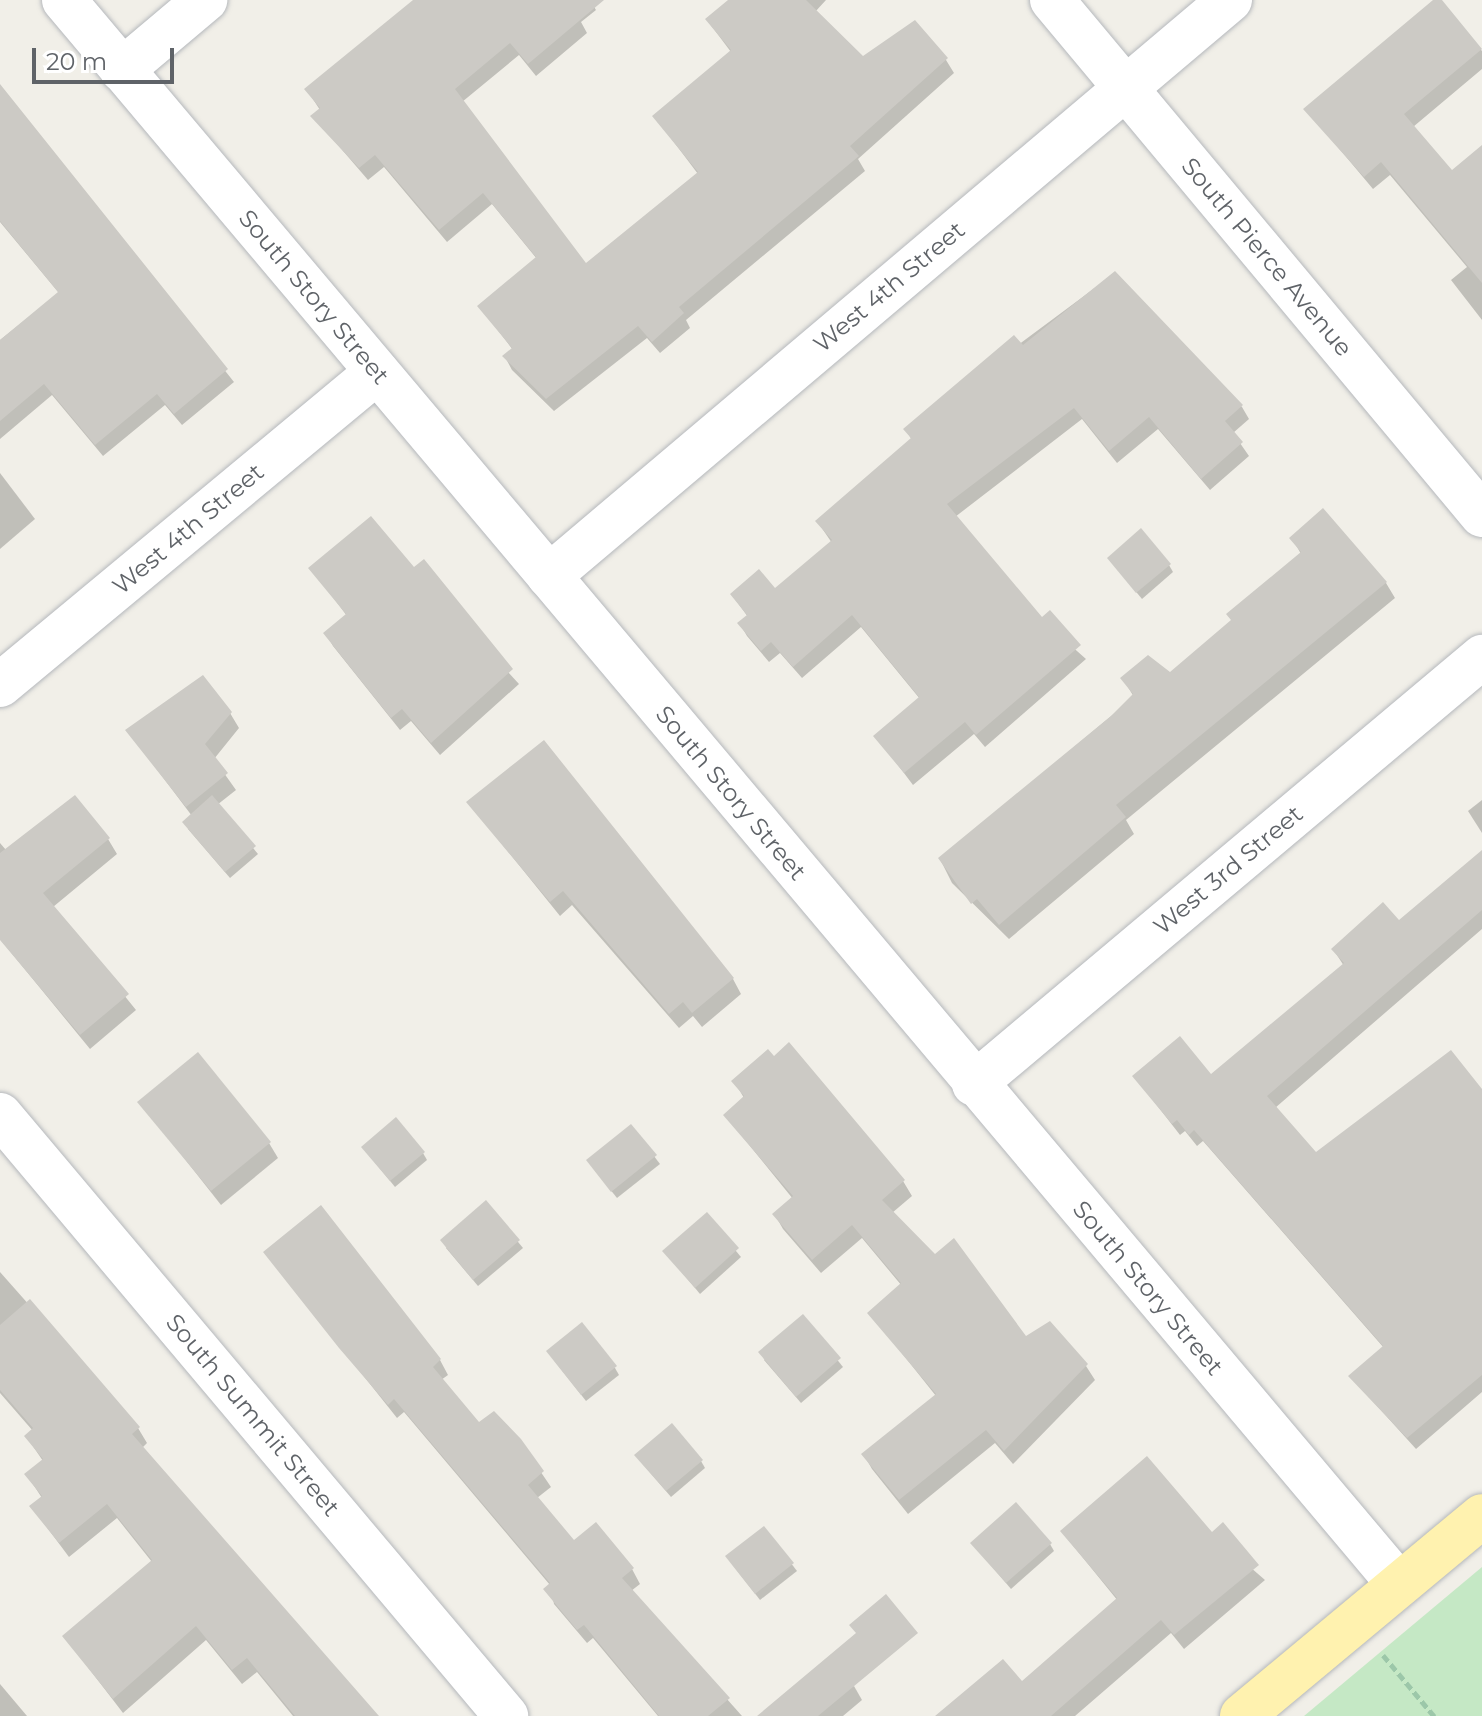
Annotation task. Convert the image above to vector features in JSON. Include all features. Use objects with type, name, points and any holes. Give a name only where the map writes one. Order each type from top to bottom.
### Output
[{"type":"main road","points":[[1242,1716],[1482,1516]]},
{"type":"street","name":"South Story Street","points":[[64,0],[974,1084],[1399,1584]]},
{"type":"street","points":[[122,70],[205,0]]},
{"type":"street","name":"South Pierce Avenue","points":[[1052,0],[1482,515]]},
{"type":"street","name":"West 4th Street","points":[[549,576],[1230,0]]},
{"type":"street","name":"West 4th Street","points":[[0,685],[377,372]]},
{"type":"street","name":"West 3rd Street","points":[[974,1084],[1482,657]]},
{"type":"street","name":"South Summit Street","points":[[0,1115],[506,1716]]},
{"type":"path","points":[[1383,1654],[1434,1716]]},
{"type":"green space","points":[[1482,1567],[1482,1716],[1304,1716]]},
{"type":"building","points":[[413,0],[604,0],[528,64],[510,43],[455,89],[586,263],[698,172],[652,116],[731,50],[705,19],[728,0],[806,0],[863,56],[915,20],[948,58],[850,146],[859,156],[679,307],[684,313],[652,342],[638,326],[546,399],[502,356],[512,348],[477,306],[536,257],[483,193],[439,230],[375,155],[359,168],[310,116],[320,108],[304,89]]},
{"type":"building","points":[[1433,0],[1442,0],[1482,49],[1404,114],[1452,170],[1482,145],[1482,283],[1381,162],[1364,177],[1303,109]]},
{"type":"building","points":[[0,84],[228,369],[174,414],[157,394],[95,445],[44,384],[0,421],[0,340],[58,292],[0,221]]},
{"type":"building","points":[[1115,271],[1243,405],[1225,421],[1243,442],[1201,479],[1149,417],[1109,451],[1074,408],[947,504],[1042,617],[1050,610],[1081,645],[976,735],[965,722],[904,773],[873,736],[919,697],[852,615],[793,667],[771,642],[761,651],[737,623],[747,615],[730,594],[759,569],[775,588],[832,540],[815,521],[911,438],[903,429],[1014,335],[1023,345]]},
{"type":"building","points":[[1323,508],[1387,582],[1116,805],[1126,817],[999,925],[977,899],[971,904],[938,858],[1111,716],[1133,694],[1120,678],[1148,655],[1170,672],[1231,620],[1226,614],[1301,552],[1289,538]]},
{"type":"building","points":[[371,516],[414,567],[424,559],[513,669],[431,743],[402,709],[391,718],[323,633],[346,614],[308,568]]},
{"type":"building","points":[[1141,528],[1171,564],[1136,593],[1107,558]]},
{"type":"building","points":[[203,675],[232,712],[205,744],[228,773],[186,807],[125,730]]},
{"type":"building","points":[[544,740],[734,978],[692,1013],[683,1002],[669,1014],[563,891],[550,902],[466,802]]},
{"type":"building","points":[[75,795],[110,838],[43,893],[129,994],[80,1035],[0,940],[0,853]]},
{"type":"building","points":[[212,795],[256,846],[225,872],[182,822]]},
{"type":"building","points":[[1482,850],[1482,910],[1267,1096],[1316,1152],[1451,1050],[1482,1089],[1482,1375],[1407,1438],[1348,1376],[1383,1346],[1194,1130],[1189,1135],[1177,1120],[1172,1124],[1132,1076],[1180,1036],[1211,1074],[1344,963],[1331,949],[1383,902],[1399,920]]},
{"type":"building","points":[[789,1042],[905,1180],[882,1200],[935,1254],[954,1238],[1026,1336],[1050,1321],[1088,1364],[1004,1451],[986,1430],[899,1500],[861,1454],[936,1394],[867,1313],[901,1283],[852,1225],[812,1260],[772,1214],[793,1196],[723,1115],[744,1096],[731,1081],[768,1049],[774,1056]]},
{"type":"building","points":[[198,1052],[271,1142],[211,1191],[137,1102]]},
{"type":"building","points":[[396,1117],[425,1152],[390,1181],[361,1147]]},
{"type":"building","points":[[631,1124],[657,1155],[611,1192],[586,1160]]},
{"type":"building","points":[[486,1200],[520,1240],[473,1280],[440,1240]]},
{"type":"building","points":[[321,1205],[441,1359],[433,1367],[479,1422],[494,1411],[521,1439],[544,1471],[528,1485],[574,1540],[596,1522],[634,1568],[622,1578],[730,1698],[708,1716],[659,1716],[584,1625],[577,1630],[543,1589],[550,1583],[394,1399],[388,1405],[263,1252]]},
{"type":"building","points":[[707,1212],[739,1248],[695,1288],[662,1251]]},
{"type":"building","points":[[30,1299],[140,1427],[132,1434],[379,1716],[295,1716],[247,1658],[232,1670],[196,1626],[113,1699],[62,1636],[152,1560],[107,1504],[59,1543],[29,1506],[42,1496],[24,1474],[43,1459],[24,1436],[33,1428],[0,1390],[0,1325]]},
{"type":"building","points":[[803,1314],[841,1358],[796,1397],[758,1352]]},
{"type":"building","points":[[582,1322],[617,1366],[581,1395],[546,1351]]},
{"type":"building","points":[[672,1423],[703,1460],[666,1491],[634,1455]]},
{"type":"building","points":[[1147,1456],[1212,1532],[1223,1522],[1259,1565],[1174,1635],[1161,1620],[1051,1716],[935,1716],[1003,1659],[1022,1681],[1117,1598],[1060,1531]]},
{"type":"building","points":[[1016,1502],[1052,1543],[1006,1583],[970,1543]]},
{"type":"building","points":[[764,1526],[794,1563],[755,1594],[725,1556]]},
{"type":"building","points":[[886,1594],[918,1633],[818,1716],[757,1716],[856,1633],[849,1625]]}]
